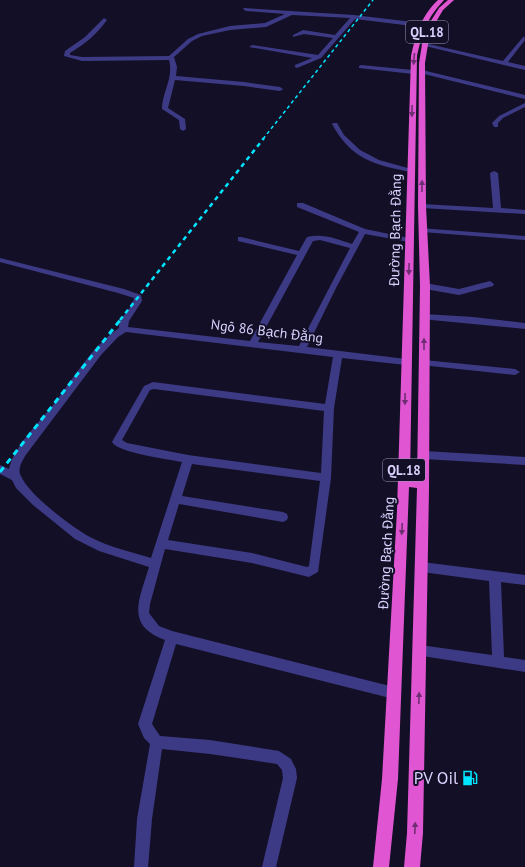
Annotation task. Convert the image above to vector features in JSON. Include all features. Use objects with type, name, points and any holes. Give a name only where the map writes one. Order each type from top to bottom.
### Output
[{"type":"highway","name":"QL.18","points":[[418,72],[414,56],[421,25],[427,14],[441,0]]},
{"type":"highway","name":"QL.18","points":[[418,72],[427,32],[441,9],[451,0]]},
{"type":"highway","name":"Đường Bạch Đằng","points":[[381,867],[390,779],[404,482],[411,170],[418,72]]},
{"type":"highway","name":"Đường Bạch Đằng","points":[[412,867],[415,833],[424,455],[424,286],[418,72]]},
{"type":"highway","points":[[404,482],[423,484]]},
{"type":"street","points":[[246,9],[354,17],[421,25]]},
{"type":"street","points":[[104,20],[98,29],[75,48],[67,52],[67,56],[82,59],[171,58],[186,43],[200,35],[230,28],[266,25],[273,23],[291,13]]},
{"type":"street","points":[[297,66],[317,57],[354,17]]},
{"type":"street","points":[[294,36],[303,32],[337,36]]},
{"type":"street","points":[[505,63],[524,38]]},
{"type":"street","points":[[424,45],[525,68]]},
{"type":"street","points":[[252,47],[317,57]]},
{"type":"street","points":[[171,58],[174,67],[165,109],[182,119],[183,129]]},
{"type":"street","points":[[361,67],[418,72],[525,97]]},
{"type":"street","points":[[172,78],[244,84],[280,89]]},
{"type":"street","points":[[496,126],[495,123],[501,117],[525,105]]},
{"type":"street","points":[[335,124],[341,135],[352,148],[373,161],[386,166],[411,170]]},
{"type":"street","points":[[494,173],[497,211]]},
{"type":"street","points":[[300,205],[363,231],[409,240]]},
{"type":"street","points":[[422,206],[525,212]]},
{"type":"street","points":[[422,230],[525,238]]},
{"type":"street","points":[[302,350],[332,288],[363,231]]},
{"type":"street","points":[[253,343],[301,254],[312,237],[322,238],[354,247]]},
{"type":"street","points":[[241,239],[301,254]]},
{"type":"street","points":[[0,260],[121,291],[138,297],[138,303],[124,323],[124,329],[110,340],[92,360],[23,452],[16,463],[15,477]]},
{"type":"street","points":[[424,286],[459,292],[490,284]]},
{"type":"street","points":[[424,317],[473,320],[525,326]]},
{"type":"street","name":"Ngõ 86 Bạch Đằng","points":[[124,329],[406,362]]},
{"type":"street","points":[[161,544],[252,558],[306,572],[314,568],[326,478],[329,408],[338,354]]},
{"type":"street","points":[[424,363],[515,372]]},
{"type":"street","points":[[326,478],[188,459],[125,446],[117,442],[146,388],[150,386],[159,385],[329,408]]},
{"type":"street","points":[[424,455],[525,461]]},
{"type":"street","points":[[188,459],[155,564],[143,614],[146,622],[155,631],[172,637],[394,692]]},
{"type":"street","points":[[0,469],[15,477],[49,512],[77,535],[100,546],[155,564]]},
{"type":"street","points":[[175,499],[283,517]]},
{"type":"street","points":[[422,567],[525,580]]},
{"type":"street","points":[[495,576],[498,662]]},
{"type":"street","points":[[172,637],[145,724],[149,733],[158,742],[210,747],[279,758],[286,762],[290,771],[290,778],[269,867]]},
{"type":"street","points":[[420,651],[525,666]]},
{"type":"street","points":[[141,867],[143,826],[147,791],[158,742]]},
{"type":"railway","points":[[263,139],[373,0]]},
{"type":"railway","points":[[120,320],[264,138]]},
{"type":"railway","points":[[0,472],[121,319]]},
{"type":"place","name":"PV Oil","points":[[470,778]]}]
